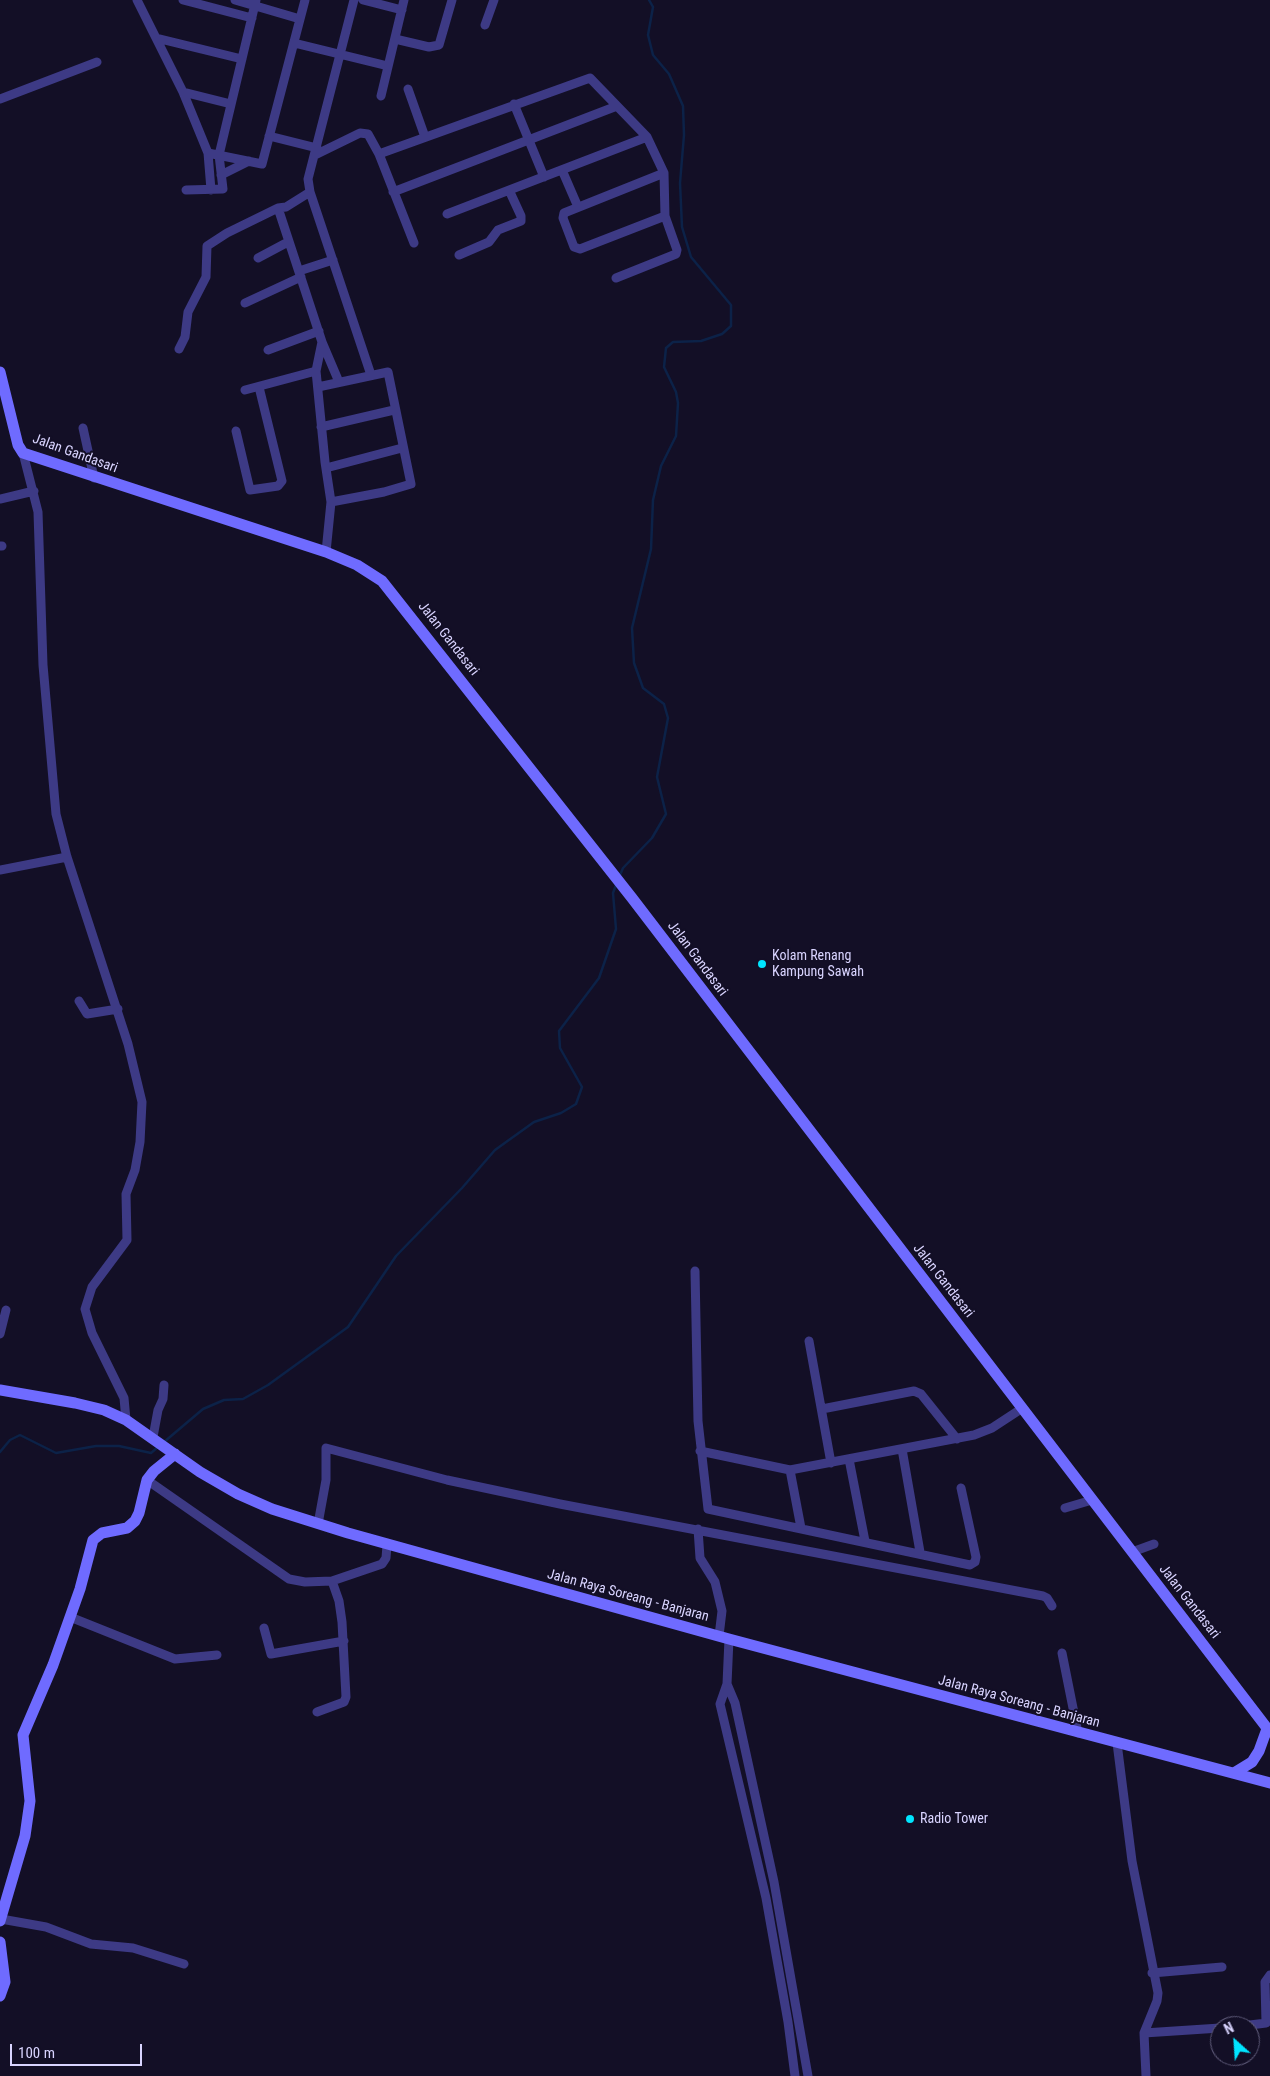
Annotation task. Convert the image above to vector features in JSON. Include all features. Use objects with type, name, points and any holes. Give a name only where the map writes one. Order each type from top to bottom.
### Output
[{"type":"street","points":[[137,0],[183,92],[208,154],[211,190]]},
{"type":"street","points":[[183,0],[252,18]]},
{"type":"street","points":[[235,0],[255,3],[300,19]]},
{"type":"street","points":[[208,154],[264,163],[269,136],[305,0]]},
{"type":"street","points":[[354,0],[308,179],[310,192],[371,375]]},
{"type":"street","points":[[363,0],[402,10]]},
{"type":"street","points":[[381,96],[404,0]]},
{"type":"street","points":[[395,39],[429,47],[439,45],[452,0]]},
{"type":"street","points":[[485,26],[494,0]]},
{"type":"street","points":[[186,190],[223,190],[219,155],[255,3]]},
{"type":"street","points":[[156,38],[242,59]]},
{"type":"street","points":[[294,43],[388,66]]},
{"type":"street","points":[[0,98],[96,62]]},
{"type":"street","points":[[379,154],[588,78],[647,137],[664,173],[665,216],[677,250],[676,254],[616,278]]},
{"type":"street","points":[[408,89],[425,137]]},
{"type":"street","points":[[183,92],[231,104]]},
{"type":"street","points":[[514,104],[544,177]]},
{"type":"street","points":[[393,192],[617,106]]},
{"type":"street","points":[[269,136],[316,152],[364,133],[372,139],[379,154],[414,243]]},
{"type":"street","points":[[447,214],[647,137]]},
{"type":"street","points":[[220,175],[249,161]]},
{"type":"street","points":[[562,170],[578,208]]},
{"type":"street","points":[[664,173],[564,213],[564,218],[574,247],[580,249],[665,216]]},
{"type":"street","points":[[459,255],[489,242],[498,230],[521,220],[522,216],[509,190]]},
{"type":"street","points":[[179,349],[185,337],[188,312],[206,278],[207,246],[227,233],[278,208],[286,207],[310,192]]},
{"type":"street","points":[[278,208],[322,342],[339,382]]},
{"type":"street","points":[[258,258],[288,242]]},
{"type":"street","points":[[245,303],[300,274],[332,260]]},
{"type":"street","points":[[268,350],[319,331]]},
{"type":"street","points":[[322,342],[316,371],[331,502],[326,552]]},
{"type":"street","points":[[245,390],[316,371]]},
{"type":"street","points":[[318,387],[385,371],[389,374],[394,410],[411,485],[369,496],[331,502]]},
{"type":"street","name":"Jalan Gandasari","points":[[0,372],[18,445],[23,453],[94,478],[326,552],[357,565],[382,581],[632,898],[1020,1409],[1269,1731],[1255,1758],[1244,1768],[1234,1773]]},
{"type":"street","points":[[236,431],[250,490],[278,486],[282,481],[259,387]]},
{"type":"street","points":[[321,427],[394,410]]},
{"type":"street","points":[[83,428],[94,478]]},
{"type":"street","points":[[326,468],[402,448]]},
{"type":"street","points":[[23,453],[34,491],[39,525],[44,665],[54,802],[67,857],[118,1009],[142,1102],[140,1142],[126,1194],[127,1240],[92,1287],[85,1308],[92,1332],[125,1402],[126,1420]]},
{"type":"street","points":[[0,499],[34,491]]},
{"type":"street","points":[[0,870],[67,857]]},
{"type":"street","points":[[80,1001],[87,1014],[118,1009]]},
{"type":"street","points":[[695,1270],[698,1421],[708,1509],[920,1552],[970,1565],[976,1557],[961,1488]]},
{"type":"street","points":[[0,1334],[6,1310]]},
{"type":"street","points":[[809,1341],[831,1463]]},
{"type":"street","points":[[154,1438],[158,1410],[163,1400],[164,1385]]},
{"type":"street","name":"Jalan Raya Soreang - Banjaran","points":[[0,1390],[75,1403],[126,1420],[200,1472],[238,1494],[272,1509],[318,1524],[724,1638],[1270,1783]]},
{"type":"street","points":[[822,1409],[914,1391],[921,1394],[956,1439]]},
{"type":"street","points":[[700,1451],[790,1470],[956,1439],[992,1428],[1020,1409]]},
{"type":"street","points":[[318,1524],[326,1480],[326,1448],[447,1480],[1043,1596],[1047,1598],[1052,1606]]},
{"type":"street","points":[[902,1449],[920,1552]]},
{"type":"street","points":[[171,1451],[147,1480],[139,1513],[135,1521],[126,1528],[102,1533],[93,1540],[80,1589],[53,1665],[23,1735],[30,1801],[25,1836],[0,1920],[46,1927],[91,1944],[133,1948],[184,1964]]},
{"type":"street","points":[[849,1459],[865,1541]]},
{"type":"street","points":[[790,1470],[801,1528]]},
{"type":"street","points":[[147,1480],[289,1579],[311,1582],[332,1581],[382,1564],[386,1558],[387,1544]]},
{"type":"street","points":[[1065,1508],[1092,1500]]},
{"type":"street","points":[[698,1530],[700,1558],[715,1582],[722,1611],[727,1684],[735,1703],[778,1906],[793,2021],[795,2076]]},
{"type":"street","points":[[1132,1552],[1154,1544]]},
{"type":"street","points":[[317,1712],[345,1700],[344,1641],[339,1601],[332,1581]]},
{"type":"street","points":[[70,1617],[175,1659],[217,1655]]},
{"type":"street","points":[[264,1628],[271,1654],[344,1641]]},
{"type":"street","points":[[1062,1653],[1078,1733]]},
{"type":"street","points":[[727,1684],[720,1704],[743,1796],[793,2021],[808,2076]]},
{"type":"street","points":[[1117,1743],[1132,1861],[1152,1973],[1158,1993],[1157,2001],[1144,2033],[1146,2076]]},
{"type":"street","points":[[743,1796],[754,1794]]},
{"type":"street","points":[[768,1909],[778,1906]]},
{"type":"street","points":[[0,1942],[5,1982],[0,1996]]},
{"type":"street","points":[[1152,1973],[1222,1967]]},
{"type":"street","points":[[1260,2024],[1266,2023],[1265,1982],[1270,1975]]},
{"type":"street","points":[[1144,2033],[1210,2029]]},
{"type":"waterway","points":[[620,875],[623,868],[652,838],[666,814],[657,777],[668,718],[664,704],[643,688],[634,663],[632,628],[651,549],[653,500],[661,466],[676,436],[678,403],[676,392],[664,367],[666,348],[673,342],[701,341],[722,334],[731,326],[731,305],[691,257],[682,227],[680,183],[684,135],[683,106],[669,74],[653,55],[648,35],[653,7],[649,0]]},
{"type":"waterway","points":[[164,1442],[203,1409],[224,1400],[243,1399],[268,1385],[348,1327],[396,1256],[462,1188],[495,1150],[534,1122],[561,1113],[576,1104],[582,1087],[560,1048],[559,1031],[599,978],[616,929],[613,893],[616,885]]},
{"type":"waterway","points":[[0,1452],[10,1440],[20,1435],[56,1453],[96,1446],[119,1446],[151,1453],[158,1447]]},
{"type":"place","name":"Kolam Renang Kampung Sawah","points":[[762,964]]},
{"type":"place","name":"Radio Tower","points":[[910,1819]]}]
